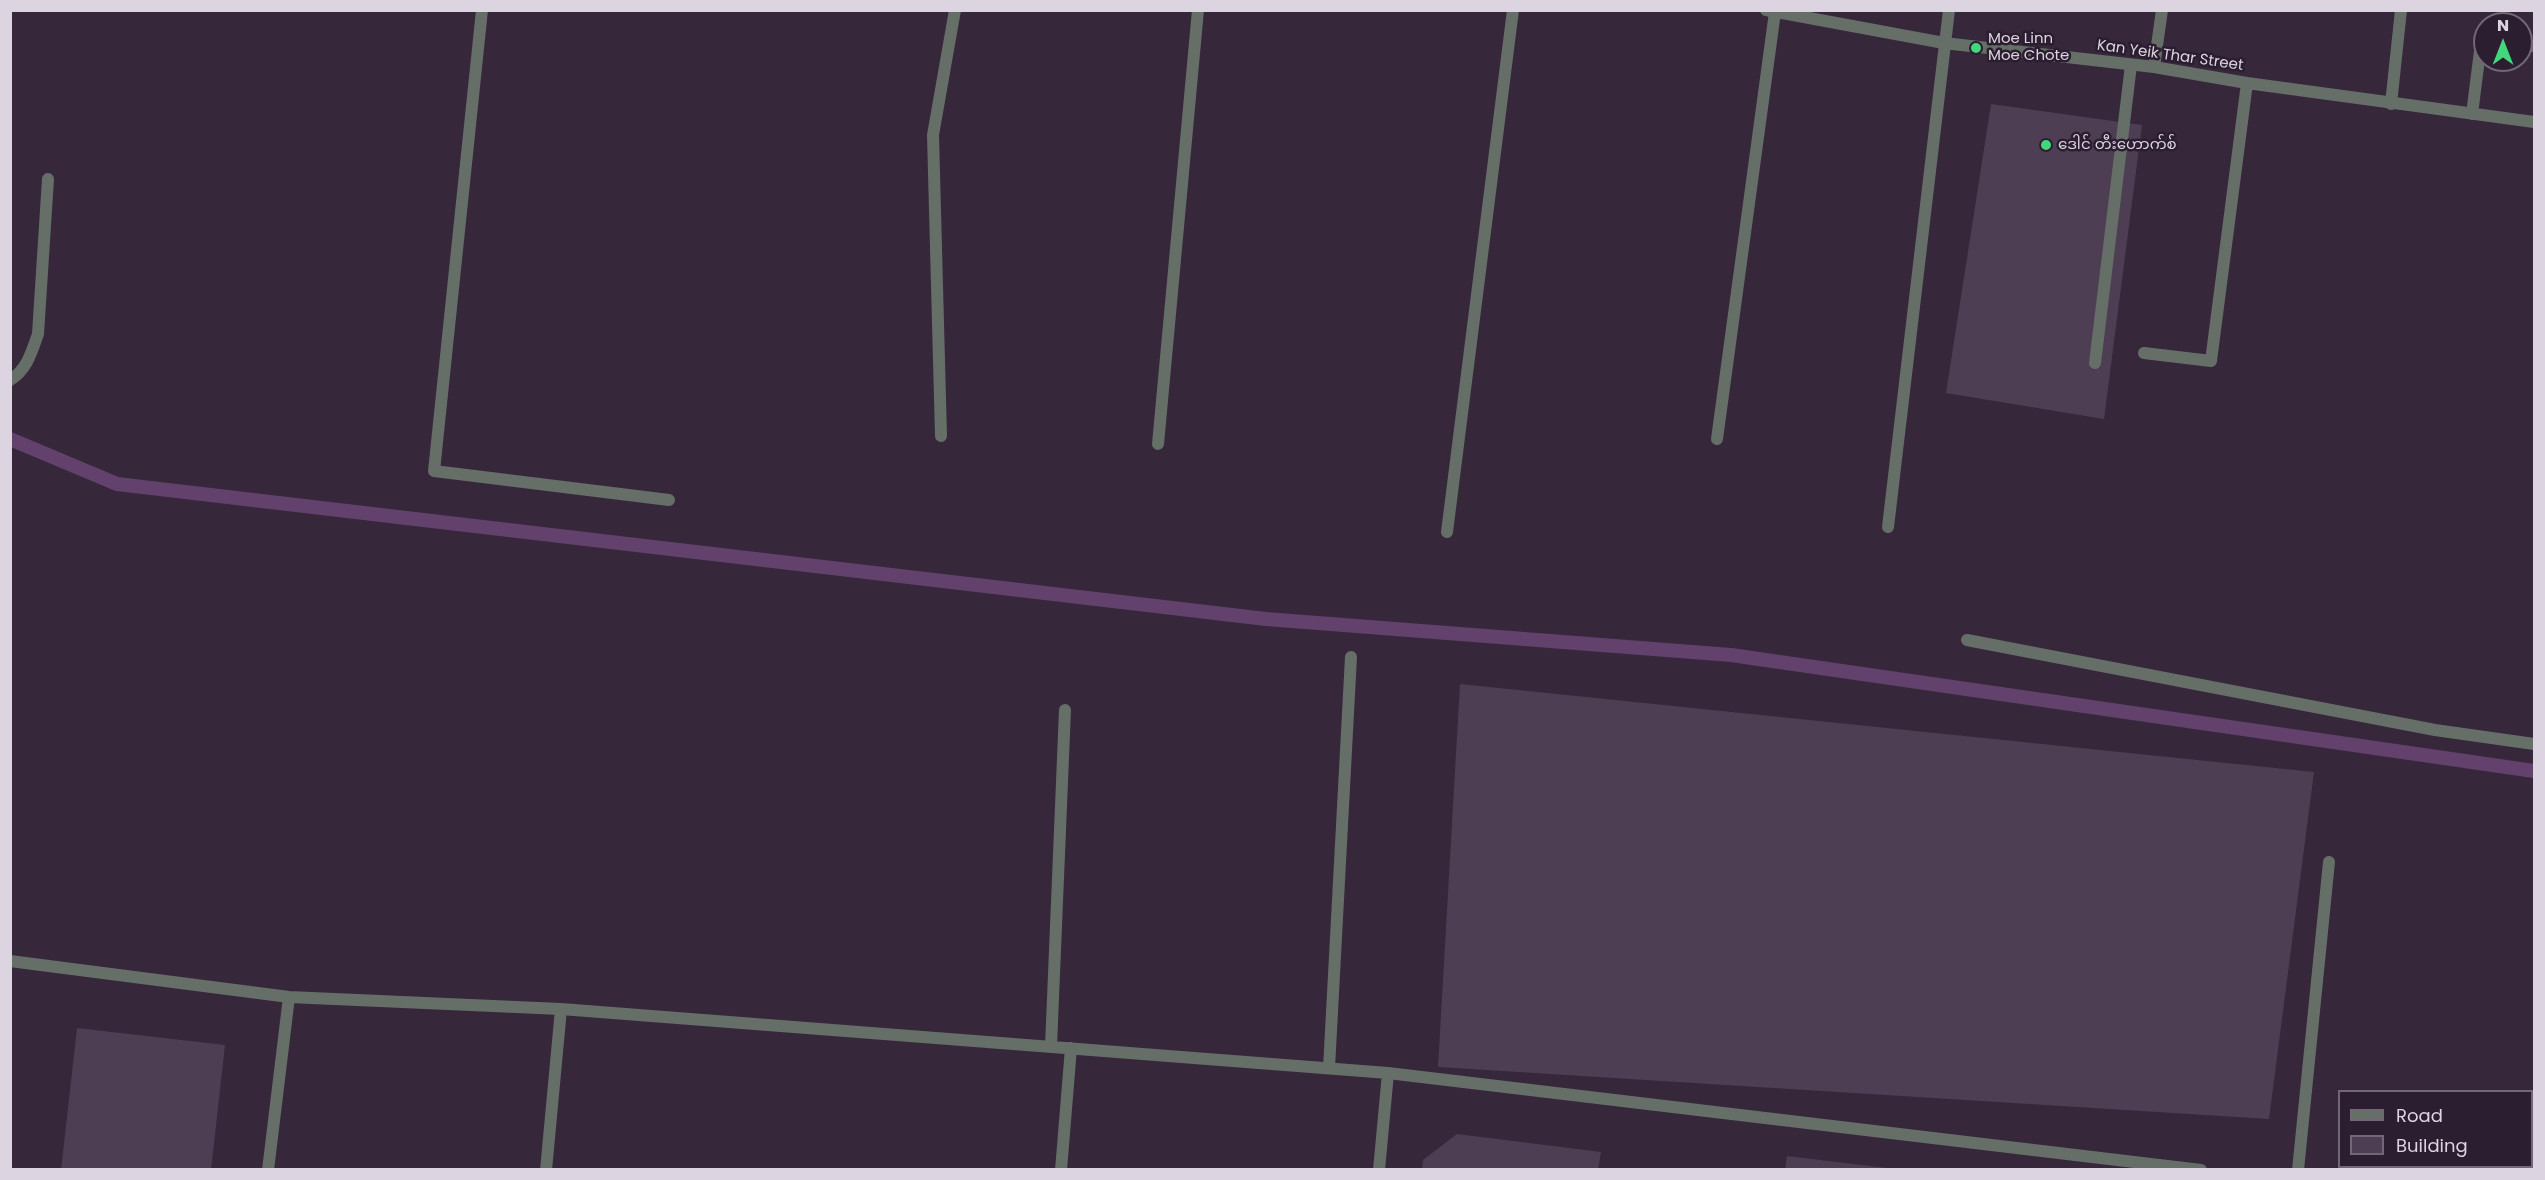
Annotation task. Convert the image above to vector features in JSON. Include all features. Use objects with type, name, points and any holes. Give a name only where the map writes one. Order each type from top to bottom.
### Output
[{"type":"street","points":[[482,10],[434,471],[669,500]]},
{"type":"street","points":[[941,436],[933,135],[955,10]]},
{"type":"street","points":[[1158,444],[1198,10]]},
{"type":"street","points":[[1447,532],[1513,10]]},
{"type":"street","points":[[1888,527],[1949,10]]},
{"type":"street","points":[[2154,67],[2162,10]]},
{"type":"street","points":[[2391,104],[2401,10]]},
{"type":"street","points":[[1718,439],[1771,11]]},
{"type":"street","name":"Kan Yeik Thar Street","points":[[1771,11],[1944,43],[2154,67],[2391,104],[2535,122]]},
{"type":"street","points":[[2094,363],[2131,65]]},
{"type":"street","points":[[2472,114],[2477,72]]},
{"type":"street","points":[[2144,353],[2211,361],[2247,83]]},
{"type":"street","points":[[10,380],[16,377],[29,359],[38,334],[48,179]]},
{"type":"street","points":[[1966,640],[2435,730],[2535,744]]},
{"type":"street","points":[[1329,1068],[1352,657]]},
{"type":"street","points":[[1051,1046],[1065,710]]},
{"type":"street","points":[[2298,1170],[2329,861]]},
{"type":"street","points":[[10,961],[289,997],[561,1009],[1388,1073],[2200,1170]]},
{"type":"street","points":[[268,1170],[289,997]]},
{"type":"street","points":[[546,1170],[561,1009]]},
{"type":"street","points":[[1061,1170],[1071,1048]]},
{"type":"street","points":[[1379,1170],[1388,1073]]},
{"type":"building","points":[[1991,104],[2142,125],[2104,419],[1946,393]]},
{"type":"building","points":[[1460,684],[2314,772],[2269,1119],[1438,1067]]},
{"type":"building","points":[[77,1028],[225,1045],[211,1170],[61,1170]]},
{"type":"building","points":[[1457,1134],[1601,1152],[1598,1170],[1422,1170],[1423,1160]]},
{"type":"building","points":[[1787,1156],[1887,1168],[1887,1170],[1785,1170]]},
{"type":"waterway","points":[[10,439],[117,484],[1266,619],[1731,655],[2534,771]]},
{"type":"place","name":"Moe Linn Moe Chote","points":[[1976,48]]},
{"type":"place","name":"ဒေါင် တီးဟောက်စ်","points":[[2046,145]]}]
